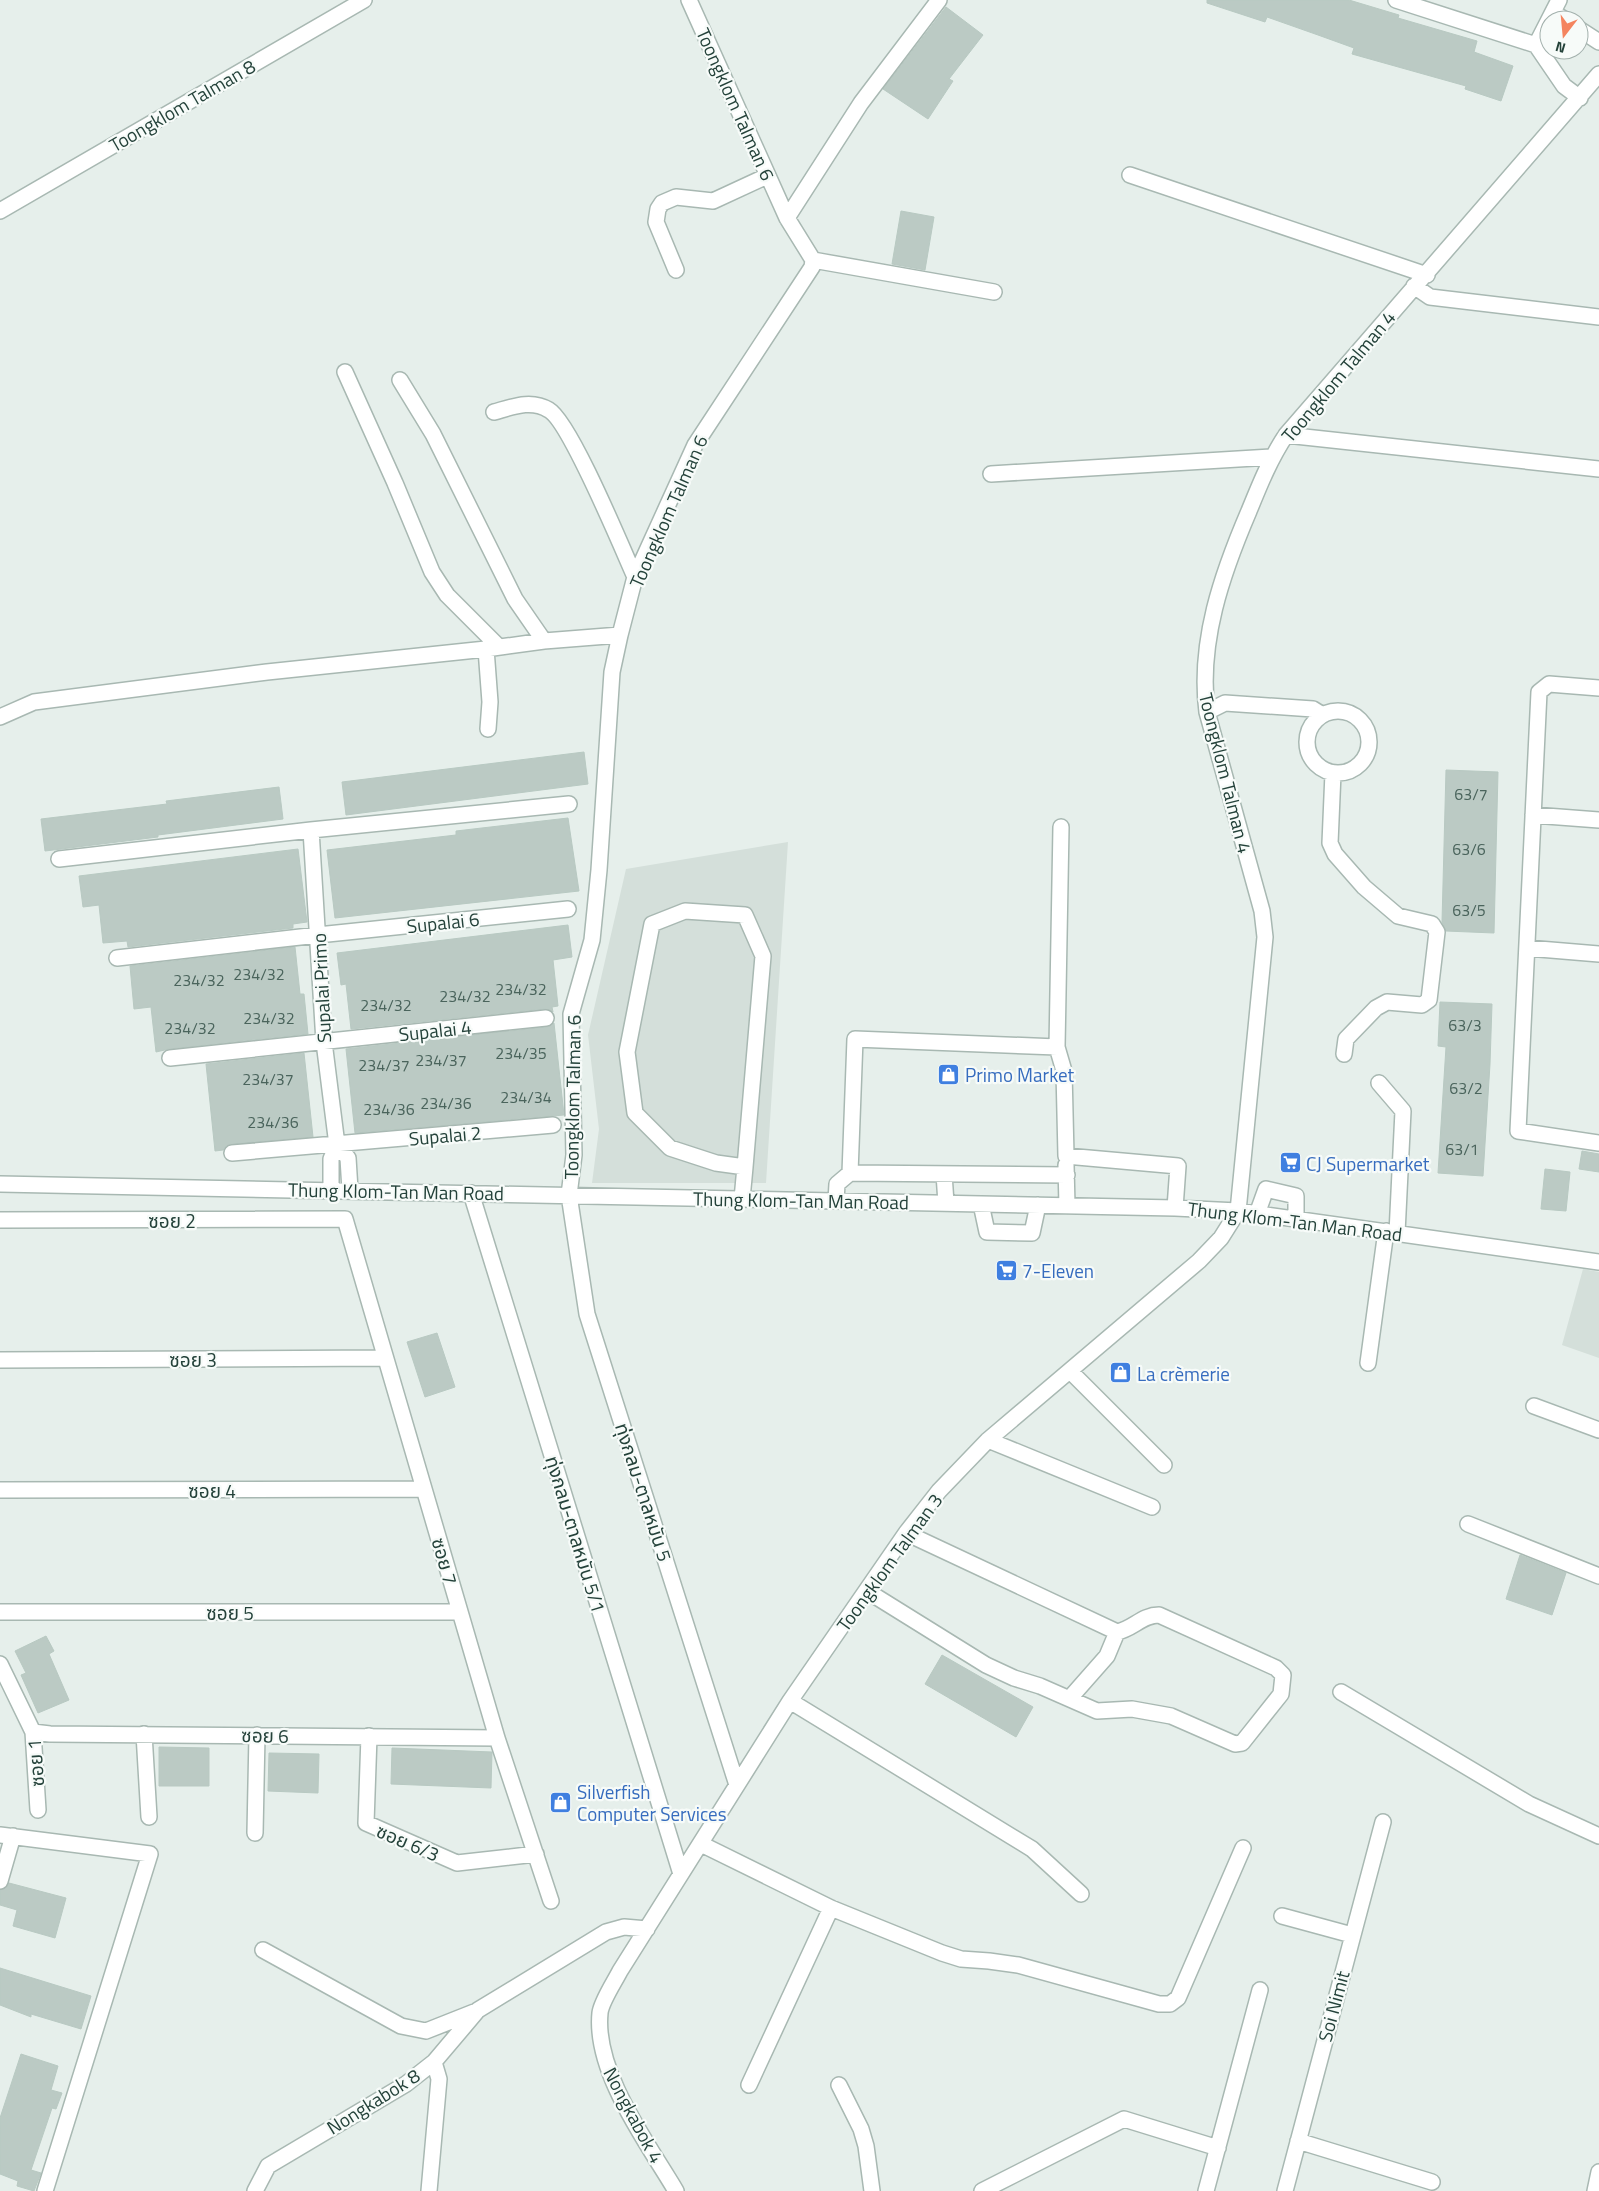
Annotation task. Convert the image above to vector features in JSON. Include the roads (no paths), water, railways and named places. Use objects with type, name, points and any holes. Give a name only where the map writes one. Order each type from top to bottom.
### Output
[{"type":"street","name":"Toongklom Talman 8","points":[[0,211],[364,0]]},
{"type":"street","name":"Toongklom Talman 6","points":[[569,1195],[574,1147],[571,1014],[592,940],[599,870],[612,672],[620,635],[636,577],[695,445],[812,267],[813,260],[787,218],[689,0]]},
{"type":"street","points":[[787,218],[861,103],[939,0]]},
{"type":"street","points":[[1396,0],[1536,45],[1564,86],[1580,98]]},
{"type":"street","points":[[1536,45],[1539,41]]},
{"type":"street","name":"Toongklom Talman 4","points":[[1238,1211],[1265,937],[1262,911],[1207,712],[1204,689],[1208,643],[1226,566],[1271,458],[1286,435],[1414,286],[1427,275],[1599,74]]},
{"type":"street","points":[[1130,175],[1427,275]]},
{"type":"street","points":[[676,270],[656,222],[658,209],[662,203],[676,197],[713,201],[767,176]]},
{"type":"street","points":[[813,260],[994,292]]},
{"type":"street","points":[[1414,286],[1430,297],[1599,318]]},
{"type":"street","points":[[345,372],[395,483],[432,572],[447,595],[493,648],[488,729]]},
{"type":"street","points":[[400,380],[433,434],[515,599],[544,641]]},
{"type":"street","points":[[494,412],[525,403],[550,410],[559,420],[579,455],[636,577]]},
{"type":"street","points":[[1286,435],[1599,469]]},
{"type":"street","points":[[991,474],[1271,458]]},
{"type":"street","points":[[0,717],[34,702],[267,672],[544,641],[620,635]]},
{"type":"street","points":[[1599,688],[1549,684],[1539,692],[1518,1130],[1599,1143]]},
{"type":"street","points":[[1207,712],[1225,703],[1314,709],[1321,714]]},
{"type":"street","points":[[1332,711],[1344,711],[1355,716],[1364,724],[1369,735],[1367,752],[1358,767],[1347,772],[1333,773],[1323,770],[1312,761],[1307,749],[1306,736],[1312,724],[1321,714],[1332,711]]},
{"type":"street","points":[[1333,773],[1330,843],[1335,854],[1364,887],[1398,916],[1432,924],[1437,932],[1429,1000],[1422,1005],[1387,1002],[1376,1008],[1346,1039],[1344,1054]]},
{"type":"street","points":[[60,859],[311,830],[569,804]]},
{"type":"street","points":[[1533,815],[1599,820]]},
{"type":"street","points":[[1061,828],[1058,1047],[1064,1071],[1067,1206]]},
{"type":"street","name":"Supalai Primo","points":[[311,830],[324,1042],[338,1145],[348,1158],[350,1190]]},
{"type":"street","name":"Supalai 6","points":[[117,958],[318,934],[568,909]]},
{"type":"street","points":[[742,1199],[745,1167],[763,956],[745,915],[685,911],[652,924],[627,1052],[634,1113],[670,1148],[716,1163],[745,1167]]},
{"type":"street","points":[[1527,948],[1599,954]]},
{"type":"street","name":"Supalai 4","points":[[170,1058],[546,1018]]},
{"type":"street","points":[[850,1173],[855,1039],[1058,1047]]},
{"type":"street","points":[[1368,1363],[1392,1232],[1403,1111],[1379,1084]]},
{"type":"street","name":"Supalai 2","points":[[232,1154],[553,1125]]},
{"type":"street","name":"Supalai Primo","points":[[331,1189],[331,1159],[338,1145]]},
{"type":"street","points":[[1066,1156],[1178,1166],[1175,1208]]},
{"type":"street","points":[[836,1201],[836,1184],[850,1173],[1067,1175]]},
{"type":"street","points":[[944,1174],[946,1203]]},
{"type":"street","name":"Thung Klom-Tan Man Road","points":[[0,1184],[331,1189],[1238,1211],[1599,1262]]},
{"type":"street","points":[[1257,1214],[1266,1189],[1296,1196],[1296,1219]]},
{"type":"street","name":"ทุ่งกลม-ตาลหมัน 5/1","points":[[471,1193],[681,1874]]},
{"type":"street","name":"ทุ่งกลม-ตาลหมัน 5","points":[[569,1195],[587,1314],[738,1784]]},
{"type":"street","points":[[981,1204],[987,1232],[1023,1233],[1032,1233],[1038,1205]]},
{"type":"street","name":"Toongklom Talman 3","points":[[647,1928],[790,1700],[906,1533],[939,1492],[988,1440],[1199,1261],[1220,1238],[1238,1211]]},
{"type":"street","name":"ซอย 2","points":[[0,1220],[345,1219]]},
{"type":"street","name":"ซอย 7","points":[[345,1219],[497,1738],[551,1901]]},
{"type":"street","name":"ซอย 3","points":[[0,1360],[385,1358]]},
{"type":"street","points":[[1070,1372],[1164,1465]]},
{"type":"street","points":[[1534,1406],[1599,1430]]},
{"type":"street","points":[[988,1440],[1152,1507]]},
{"type":"street","name":"ซอย 4","points":[[0,1490],[424,1489]]},
{"type":"street","points":[[1468,1524],[1599,1576]]},
{"type":"street","points":[[867,1591],[986,1665],[1014,1678],[1070,1698],[1097,1711],[1132,1709],[1171,1716],[1234,1744],[1242,1743],[1281,1694],[1283,1675],[1276,1668],[1159,1615],[1151,1615],[1126,1630],[1117,1632],[906,1533]]},
{"type":"street","name":"ซอย 5","points":[[0,1612],[460,1612]]},
{"type":"street","points":[[1070,1698],[1107,1656],[1117,1632]]},
{"type":"street","name":"ซอย 1","points":[[0,1664],[33,1732],[38,1810]]},
{"type":"street","points":[[1341,1692],[1529,1804],[1599,1836]]},
{"type":"street","points":[[790,1700],[1032,1849],[1081,1894]]},
{"type":"street","name":"ซอย 6","points":[[33,1732],[497,1738]]},
{"type":"street","points":[[144,1734],[149,1817]]},
{"type":"street","points":[[255,1834],[257,1735]]},
{"type":"street","name":"ซอย 6/3","points":[[369,1736],[366,1823],[457,1863],[536,1854]]},
{"type":"street","name":"Soi Nimit","points":[[1285,2191],[1382,1822]]},
{"type":"street","points":[[0,1881],[7,1835],[150,1854],[45,2191]]},
{"type":"street","points":[[701,1844],[831,1908],[942,1953],[961,1959],[989,1960],[1018,1965],[1159,2004],[1170,2004],[1178,1998],[1243,1848]]},
{"type":"street","points":[[749,2085],[831,1908]]},
{"type":"street","points":[[1282,1916],[1352,1935]]},
{"type":"street","name":"Nongkabok 8","points":[[255,2191],[268,2166],[406,2084],[434,2062],[478,2010],[606,1932],[624,1927],[647,1928]]},
{"type":"street","name":"Nongkabok 4","points":[[647,1928],[620,1971],[600,2011],[603,2055],[624,2104],[676,2191]]},
{"type":"street","points":[[264,1950],[401,2026],[426,2031],[478,2010]]},
{"type":"street","points":[[1206,2191],[1260,1990]]},
{"type":"street","points":[[429,2191],[439,2079],[434,2062]]},
{"type":"street","points":[[838,2085],[861,2129],[866,2146],[872,2191]]},
{"type":"street","points":[[982,2191],[1124,2119],[1218,2148]]},
{"type":"street","points":[[1298,2141],[1432,2182]]},
{"type":"street","points":[[1595,2191],[1599,2172]]},
{"type":"place","name":"Primo Market","points":[[949,1074]]},
{"type":"place","name":"CJ Supermarket","points":[[1290,1163]]},
{"type":"place","name":"7-Eleven","points":[[1006,1270]]},
{"type":"place","name":"La crèmerie","points":[[1121,1373]]},
{"type":"place","name":"Silverfish Computer Services","points":[[561,1802]]}]
